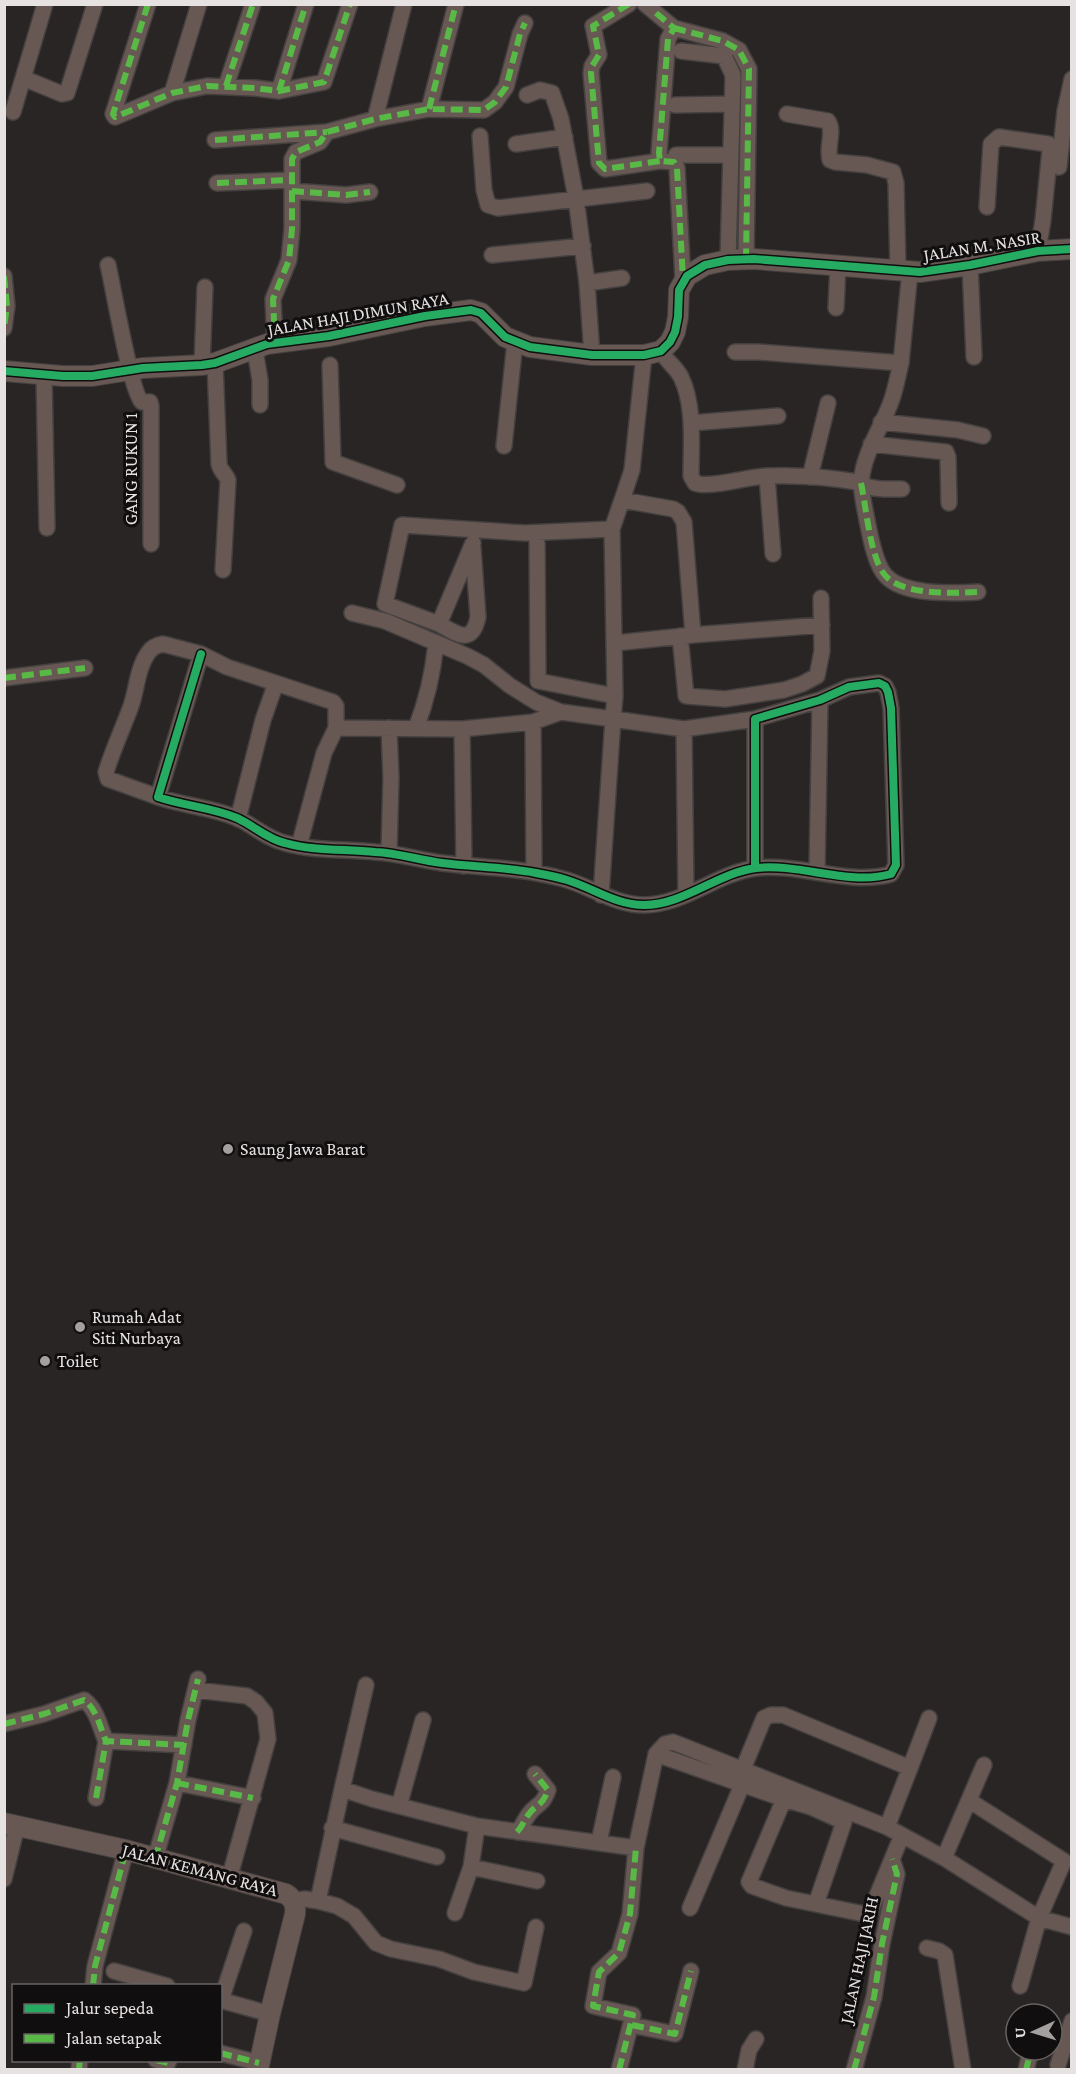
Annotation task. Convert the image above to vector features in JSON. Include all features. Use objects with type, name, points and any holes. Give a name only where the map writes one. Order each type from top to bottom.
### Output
[{"type":"street","points":[[13,112],[45,4]]},
{"type":"street","points":[[23,78],[67,93],[95,4]]},
{"type":"street","points":[[148,4],[113,114],[117,118],[128,110],[172,93],[207,86],[279,92],[326,81],[350,4]]},
{"type":"street","points":[[172,93],[199,4]]},
{"type":"street","points":[[226,86],[253,4]]},
{"type":"street","points":[[279,92],[306,4]]},
{"type":"street","points":[[375,119],[404,4]]},
{"type":"street","points":[[429,109],[456,4]]},
{"type":"street","points":[[601,895],[615,696],[612,529],[632,470],[652,353],[670,342],[675,332],[679,290],[683,280],[677,168],[674,162],[660,161],[606,169],[599,163],[591,73],[592,66],[600,55],[594,25],[629,4]]},
{"type":"street","points":[[650,9],[674,28],[731,45],[739,50],[749,69],[737,260]]},
{"type":"street","points":[[275,344],[273,299],[289,260],[292,229],[292,159],[296,152],[324,136],[375,119],[429,109],[484,110],[495,102],[506,87],[525,23]]},
{"type":"street","points":[[660,161],[668,39],[674,28]]},
{"type":"street","points":[[681,51],[723,56],[733,75],[731,155],[737,260]]},
{"type":"street","points":[[1044,251],[1071,78]]},
{"type":"street","points":[[527,95],[540,90],[552,93],[561,119],[583,246],[592,355]]},
{"type":"street","points":[[675,105],[732,104]]},
{"type":"street","points":[[787,114],[828,121],[831,128],[830,160],[867,165],[892,172],[896,183],[904,270],[901,363],[892,400],[871,444],[861,483],[869,532],[879,567],[892,581],[934,593],[978,592]]},
{"type":"street","points":[[215,140],[324,136]]},
{"type":"street","points":[[480,136],[484,190],[488,205],[498,208],[647,191]]},
{"type":"street","points":[[516,144],[565,137]]},
{"type":"street","points":[[987,207],[991,144],[994,139],[1010,138],[1049,146],[1043,220],[1044,251]]},
{"type":"street","points":[[676,155],[731,155]]},
{"type":"street","points":[[217,183],[292,185],[346,195],[370,192]]},
{"type":"street","points":[[492,255],[583,246]]},
{"type":"street","name":"JALAN M. NASIR","points":[[904,270],[920,272],[1044,251],[1071,249]]},
{"type":"street","points":[[683,280],[693,271],[705,265],[737,260],[904,270]]},
{"type":"street","points":[[108,265],[130,370]]},
{"type":"street","points":[[836,308],[838,265]]},
{"type":"street","points":[[970,265],[974,357]]},
{"type":"street","points":[[4,276],[7,306],[4,328]]},
{"type":"street","points":[[587,283],[622,278]]},
{"type":"street","points":[[205,287],[208,364],[219,464],[220,470],[228,480],[223,570]]},
{"type":"street","name":"JALAN HAJI DIMUN RAYA","points":[[4,371],[92,376],[130,370],[208,364],[255,350],[260,346],[329,336],[425,316],[471,310],[481,313],[505,337],[530,347],[592,355],[652,353]]},
{"type":"street","points":[[504,446],[515,342]]},
{"type":"street","points":[[255,350],[260,380],[260,405]]},
{"type":"street","points":[[735,352],[901,363]]},
{"type":"street","points":[[652,353],[664,357],[676,368],[682,379],[691,423],[691,476],[694,483],[711,484],[768,476],[810,477],[861,483],[876,488],[902,489]]},
{"type":"street","points":[[330,365],[333,462],[398,485]]},
{"type":"street","name":"GANG RUKUN 1","points":[[130,370],[138,399],[142,402],[150,402],[151,406],[151,544]]},
{"type":"street","points":[[44,375],[47,528]]},
{"type":"street","points":[[810,477],[828,403]]},
{"type":"street","points":[[691,423],[778,416]]},
{"type":"street","points":[[881,422],[958,430],[983,436]]},
{"type":"street","points":[[871,444],[946,452],[949,504]]},
{"type":"street","points":[[768,476],[772,554]]},
{"type":"street","points":[[622,500],[673,509],[678,512],[684,522],[686,696],[725,699],[784,690],[817,676],[822,651],[821,598]]},
{"type":"street","points":[[472,536],[478,617],[476,628],[470,634],[461,636],[439,624],[385,604],[402,525],[472,536],[612,529]]},
{"type":"street","points":[[537,533],[538,681],[615,696]]},
{"type":"street","points":[[439,624],[472,536]]},
{"type":"street","points":[[299,846],[324,753],[336,728],[336,706],[333,702],[227,667],[201,654],[164,644],[153,647],[141,667],[131,705],[106,772],[108,779],[171,802],[206,807],[238,819],[283,843],[299,846],[389,853],[464,866],[534,872],[568,880],[601,895],[645,905],[686,895],[718,879],[755,868],[818,871],[842,876],[874,878],[891,874],[896,866],[891,708],[888,692],[885,686],[879,683],[849,687],[820,700],[755,719],[684,729],[561,712],[536,702],[509,685],[484,664],[385,621],[352,613]]},
{"type":"street","points":[[615,642],[822,625]]},
{"type":"street","points":[[416,728],[429,692],[436,643]]},
{"type":"street","points":[[158,797],[201,654]]},
{"type":"street","points":[[4,678],[85,668]]},
{"type":"street","points":[[238,819],[263,720],[276,682]]},
{"type":"street","points":[[818,871],[820,700]]},
{"type":"street","points":[[336,728],[462,729],[533,722],[561,712]]},
{"type":"street","points":[[755,719],[755,868]]},
{"type":"street","points":[[533,722],[534,872]]},
{"type":"street","points":[[389,728],[391,778],[389,853]]},
{"type":"street","points":[[462,729],[464,866]]},
{"type":"street","points":[[684,729],[686,895]]},
{"type":"street","points":[[155,1859],[177,1783],[197,1684],[247,1696],[256,1702],[265,1713],[268,1739],[229,1879]]},
{"type":"street","points":[[318,1901],[332,1828],[366,1685]]},
{"type":"street","points":[[4,1724],[84,1701],[90,1704],[105,1741],[96,1798]]},
{"type":"street","points":[[743,1769],[764,1719],[771,1715],[783,1715],[910,1768]]},
{"type":"street","points":[[887,1827],[929,1718]]},
{"type":"street","points":[[399,1806],[423,1720]]},
{"type":"street","points":[[105,1741],[184,1745]]},
{"type":"street","points":[[619,2070],[633,2015],[593,2006],[599,1972],[619,1953],[630,1914],[636,1848],[656,1754],[665,1744],[673,1743],[743,1769],[887,1827],[944,1858],[1039,1918],[1071,1927]]},
{"type":"street","points":[[656,1754],[741,1785],[811,1807],[844,1822],[816,1904]]},
{"type":"street","points":[[944,1858],[984,1765]]},
{"type":"street","points":[[517,1832],[530,1813],[542,1804],[549,1790],[535,1774]]},
{"type":"street","points":[[598,1842],[613,1777]]},
{"type":"street","points":[[177,1783],[253,1798]]},
{"type":"street","points":[[690,1908],[741,1785]]},
{"type":"street","points":[[342,1789],[477,1826],[636,1848]]},
{"type":"street","points":[[784,1799],[749,1882],[752,1886],[786,1898],[868,1915],[902,1835]]},
{"type":"street","points":[[970,1801],[1068,1863],[1039,1918],[1020,1986]]},
{"type":"street","points":[[4,1880],[11,1824]]},
{"type":"street","name":"JALAN KEMANG RAYA","points":[[11,1824],[126,1850],[286,1894],[293,1900],[296,1914],[259,2066]]},
{"type":"street","points":[[455,1913],[471,1867],[477,1826]]},
{"type":"street","points":[[332,1828],[437,1857]]},
{"type":"street","points":[[93,1984],[95,1966],[126,1850]]},
{"type":"street","name":"JALAN HAJI JARIH","points":[[854,2070],[874,1997],[882,1944],[897,1874],[891,1859]]},
{"type":"street","points":[[471,1867],[537,1881]]},
{"type":"street","points":[[293,1900],[304,1899],[337,1906],[354,1916],[376,1943],[390,1949],[439,1959],[474,1972],[524,1983],[536,1927]]},
{"type":"street","points":[[222,1997],[244,1931]]},
{"type":"street","points":[[927,1948],[945,1955],[963,2070]]},
{"type":"street","points":[[114,1971],[160,1984]]},
{"type":"street","points":[[632,2025],[675,2034],[691,1971]]},
{"type":"street","points":[[222,2000],[270,2014]]},
{"type":"street","points":[[1058,2065],[1071,2021]]},
{"type":"street","points":[[745,2070],[749,2050],[756,2039]]},
{"type":"street","points":[[222,2054],[259,2066]]},
{"type":"marked path","points":[[148,4],[113,114],[115,117],[172,93],[207,86],[279,91],[324,82],[350,4]]},
{"type":"marked path","points":[[226,86],[253,4]]},
{"type":"marked path","points":[[279,91],[306,4]]},
{"type":"marked path","points":[[429,109],[456,4]]},
{"type":"marked path","points":[[629,4],[593,26],[599,55],[592,66],[591,73],[599,163],[605,169],[660,161]]},
{"type":"marked path","points":[[656,13],[674,28],[668,39],[659,153],[660,161],[674,162],[677,168],[683,280]]},
{"type":"marked path","points":[[275,343],[273,299],[289,260],[292,229],[292,159],[296,152],[320,142],[327,132],[375,119],[429,109],[484,110],[495,102],[506,87],[525,23]]},
{"type":"marked path","points":[[674,28],[723,41],[739,50],[749,69],[746,259]]},
{"type":"marked path","points":[[215,140],[327,132]]},
{"type":"marked path","points":[[217,183],[292,180]]},
{"type":"marked path","points":[[292,191],[346,195],[370,192]]},
{"type":"marked path","points":[[4,276],[7,306],[4,328]]},
{"type":"marked path","points":[[861,483],[875,555],[884,574],[892,581],[915,590],[942,593],[978,592]]},
{"type":"marked path","points":[[4,678],[85,668]]},
{"type":"marked path","points":[[155,1859],[177,1783],[198,1679]]},
{"type":"marked path","points":[[4,1724],[44,1714],[84,1700],[95,1714],[106,1741]]},
{"type":"marked path","points":[[96,1798],[106,1741],[184,1745]]},
{"type":"marked path","points":[[517,1832],[529,1814],[544,1799],[548,1790],[535,1774]]},
{"type":"marked path","points":[[177,1783],[253,1798]]},
{"type":"marked path","points":[[619,2070],[633,2015],[593,2006],[599,1972],[619,1953],[630,1914],[636,1848]]},
{"type":"marked path","points":[[93,1984],[95,1966],[126,1850]]},
{"type":"marked path","points":[[854,2070],[874,1997],[882,1944],[897,1874],[892,1859]]},
{"type":"marked path","points":[[632,2025],[675,2034],[691,1971]]},
{"type":"marked path","points":[[222,2054],[259,2063]]},
{"type":"marked path","points":[[79,2068],[80,2062]]},
{"type":"marked path","points":[[164,2062],[168,2062]]},
{"type":"marked path","points":[[1026,2070],[1028,2062]]},
{"type":"cycle path","points":[[4,371],[92,376],[143,368],[202,365],[215,363],[267,344],[329,336],[425,316],[471,310],[481,313],[505,337],[530,347],[592,355],[644,355],[661,351],[670,342],[678,317],[679,290],[687,276],[705,265],[728,260],[754,259],[920,272],[970,265],[1038,251],[1072,249]]},
{"type":"cycle path","points":[[201,654],[158,797],[227,814],[278,841],[296,846],[384,853],[442,863],[525,871],[563,879],[614,899],[644,905],[673,900],[728,876],[756,868],[773,867],[858,877],[891,874],[896,865],[891,708],[885,686],[879,683],[849,687],[820,700],[755,719],[755,868]]},
{"type":"place","name":"Saung Jawa Barat","points":[[228,1149]]},
{"type":"place","name":"Rumah Adat Siti Nurbaya","points":[[80,1327]]},
{"type":"place","name":"Toilet","points":[[45,1361]]}]
